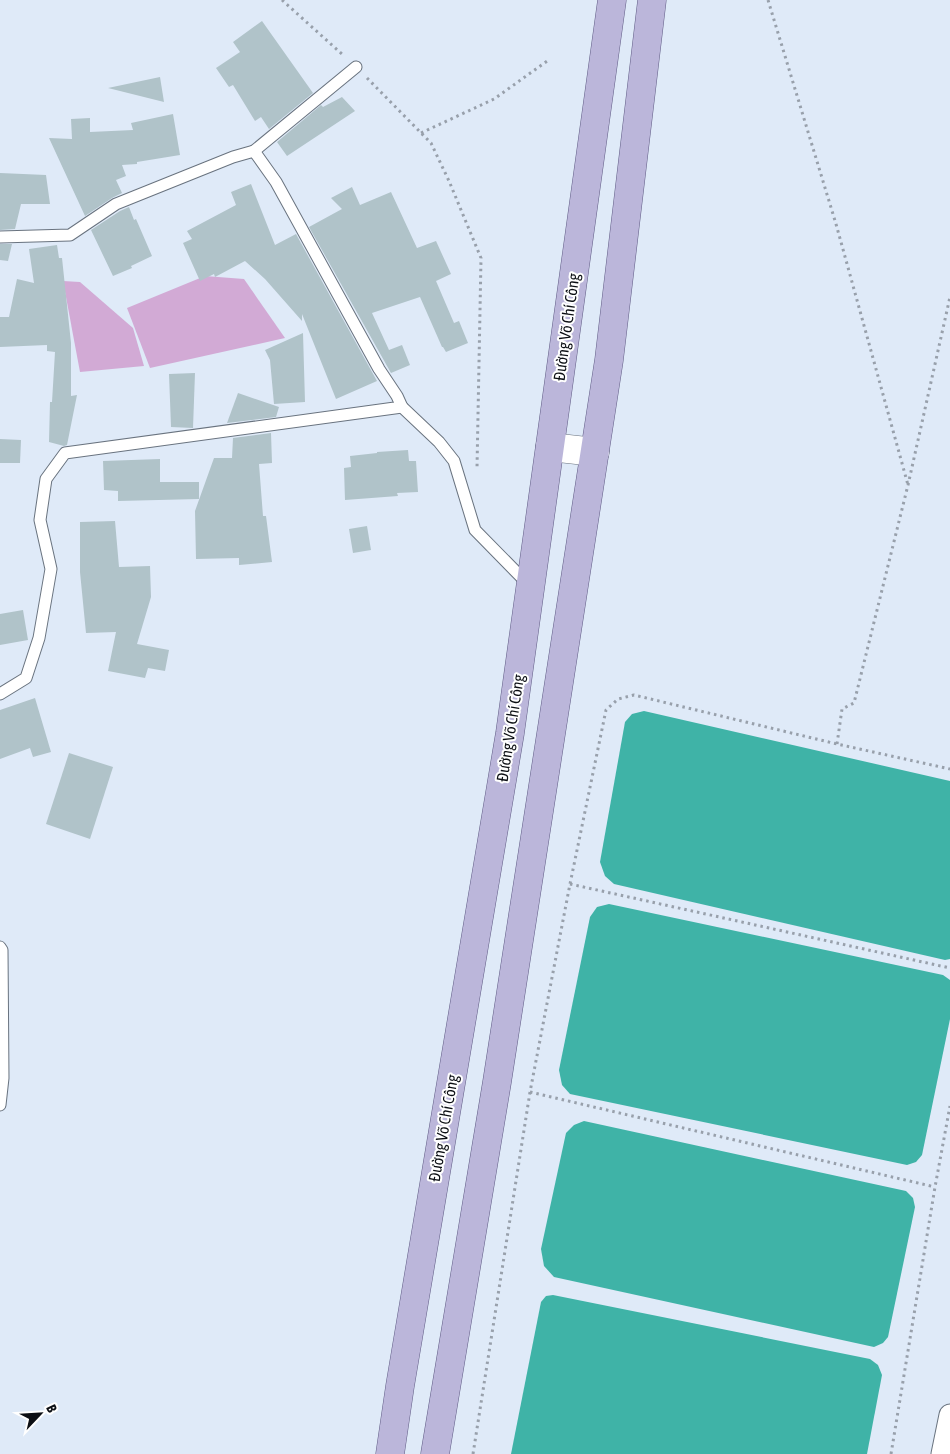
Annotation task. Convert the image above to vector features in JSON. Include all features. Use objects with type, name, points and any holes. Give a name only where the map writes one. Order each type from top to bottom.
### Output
[{"type":"main road","name":"Đường Võ Chí Công","points":[[390,1454],[510,733],[612,0]]},
{"type":"main road","points":[[435,1454],[497,1082],[595,452],[610,350],[652,0]]},
{"type":"main road","points":[[550,447],[595,452]]},
{"type":"street","points":[[942,1454],[950,1414]]},
{"type":"lane","points":[[0,238],[70,235],[116,204],[233,157],[254,151],[356,67]]},
{"type":"lane","points":[[254,151],[276,182],[379,369],[402,407],[439,442],[454,461],[475,530],[530,587]]},
{"type":"lane","points":[[0,694],[26,678],[39,638],[51,569],[40,520],[46,479],[65,452],[402,407]]},
{"type":"lane","points":[[0,947],[2,950],[3,1078],[0,1105]]},
{"type":"path","points":[[282,0],[356,67],[431,143],[481,258],[476,475]]},
{"type":"path","points":[[768,0],[836,224],[908,485]]},
{"type":"path","points":[[421,133],[494,99],[550,59]]},
{"type":"path","points":[[837,744],[842,709],[854,702],[908,485],[950,297]]},
{"type":"path","points":[[473,1454],[530,1092],[606,710],[618,699],[634,694],[837,744],[950,769]]},
{"type":"path","points":[[570,884],[950,968]]},
{"type":"path","points":[[530,1092],[935,1187]]},
{"type":"path","points":[[891,1454],[950,1106]]},
{"type":"shaded area","points":[[205,276],[244,279],[285,338],[150,368],[127,308]]},
{"type":"shaded area","points":[[63,281],[80,282],[133,328],[144,366],[80,372]]},
{"type":"shaded area","points":[[644,711],[950,781],[950,959],[945,960],[614,884],[605,876],[600,862],[625,722],[632,714]]},
{"type":"shaded area","points":[[609,904],[943,975],[950,980],[950,1019],[922,1155],[916,1162],[907,1165],[570,1094],[562,1085],[559,1070],[590,917],[597,907]]},
{"type":"shaded area","points":[[584,1121],[906,1191],[913,1198],[915,1207],[888,1337],[883,1343],[874,1347],[554,1277],[544,1266],[541,1249],[566,1133],[574,1125]]},
{"type":"shaded area","points":[[553,1295],[870,1359],[878,1365],[882,1375],[867,1454],[511,1454],[541,1302],[546,1296]]},
{"type":"building","points":[[262,21],[313,93],[269,129],[261,117],[255,121],[233,85],[229,87],[216,68],[240,52],[233,42]]},
{"type":"building","points":[[160,77],[164,102],[108,88]]},
{"type":"building","points":[[342,97],[355,111],[287,156],[277,142],[321,105],[323,107]]},
{"type":"building","points":[[173,114],[180,155],[137,162],[137,164],[122,165],[126,176],[116,180],[122,193],[85,216],[49,138],[72,139],[71,119],[90,118],[90,132],[133,130],[131,123]]},
{"type":"building","points":[[0,173],[46,175],[50,204],[21,204],[15,229],[0,230]]},
{"type":"building","points":[[251,184],[275,245],[296,234],[377,381],[336,399],[302,314],[302,321],[265,279],[245,261],[215,277],[214,274],[200,281],[183,243],[192,239],[187,231],[236,205],[231,192]]},
{"type":"building","points":[[352,187],[360,205],[391,192],[417,248],[436,241],[451,274],[436,281],[454,323],[459,321],[468,343],[446,352],[420,297],[372,313],[389,350],[402,345],[410,365],[391,373],[309,227],[342,209],[331,198]]},
{"type":"building","points":[[129,207],[152,256],[131,266],[132,268],[113,276],[91,230]]},
{"type":"building","points":[[0,244],[12,244],[8,261],[0,260]]},
{"type":"building","points":[[57,245],[59,258],[62,258],[71,343],[71,396],[77,395],[67,445],[64,446],[49,442],[50,402],[52,402],[55,352],[47,351],[47,345],[0,347],[0,317],[9,317],[17,279],[34,283],[29,249]]},
{"type":"building","points":[[303,333],[305,402],[274,404],[270,360],[265,350]]},
{"type":"building","points":[[195,373],[193,428],[171,427],[169,374]]},
{"type":"building","points":[[238,393],[279,407],[276,417],[227,423]]},
{"type":"building","points":[[271,433],[272,463],[259,464],[263,516],[266,516],[272,562],[239,565],[239,558],[196,559],[195,511],[214,458],[232,458],[233,438]]},
{"type":"building","points":[[0,439],[21,440],[20,463],[0,463]]},
{"type":"building","points":[[408,450],[409,461],[416,461],[418,492],[397,493],[398,496],[345,500],[344,468],[351,467],[350,456]]},
{"type":"building","points":[[160,459],[160,482],[199,482],[199,499],[118,501],[118,491],[104,490],[103,461]]},
{"type":"building","points":[[115,521],[119,567],[150,566],[151,597],[137,644],[169,650],[165,671],[148,668],[145,678],[108,671],[116,632],[86,633],[80,572],[80,522]]},
{"type":"building","points":[[367,526],[371,550],[353,553],[349,529]]},
{"type":"building","points":[[23,610],[28,640],[0,645],[0,614]]},
{"type":"building","points":[[35,698],[51,752],[33,757],[30,748],[0,759],[0,710]]},
{"type":"building","points":[[69,753],[113,767],[90,839],[46,824]]}]
